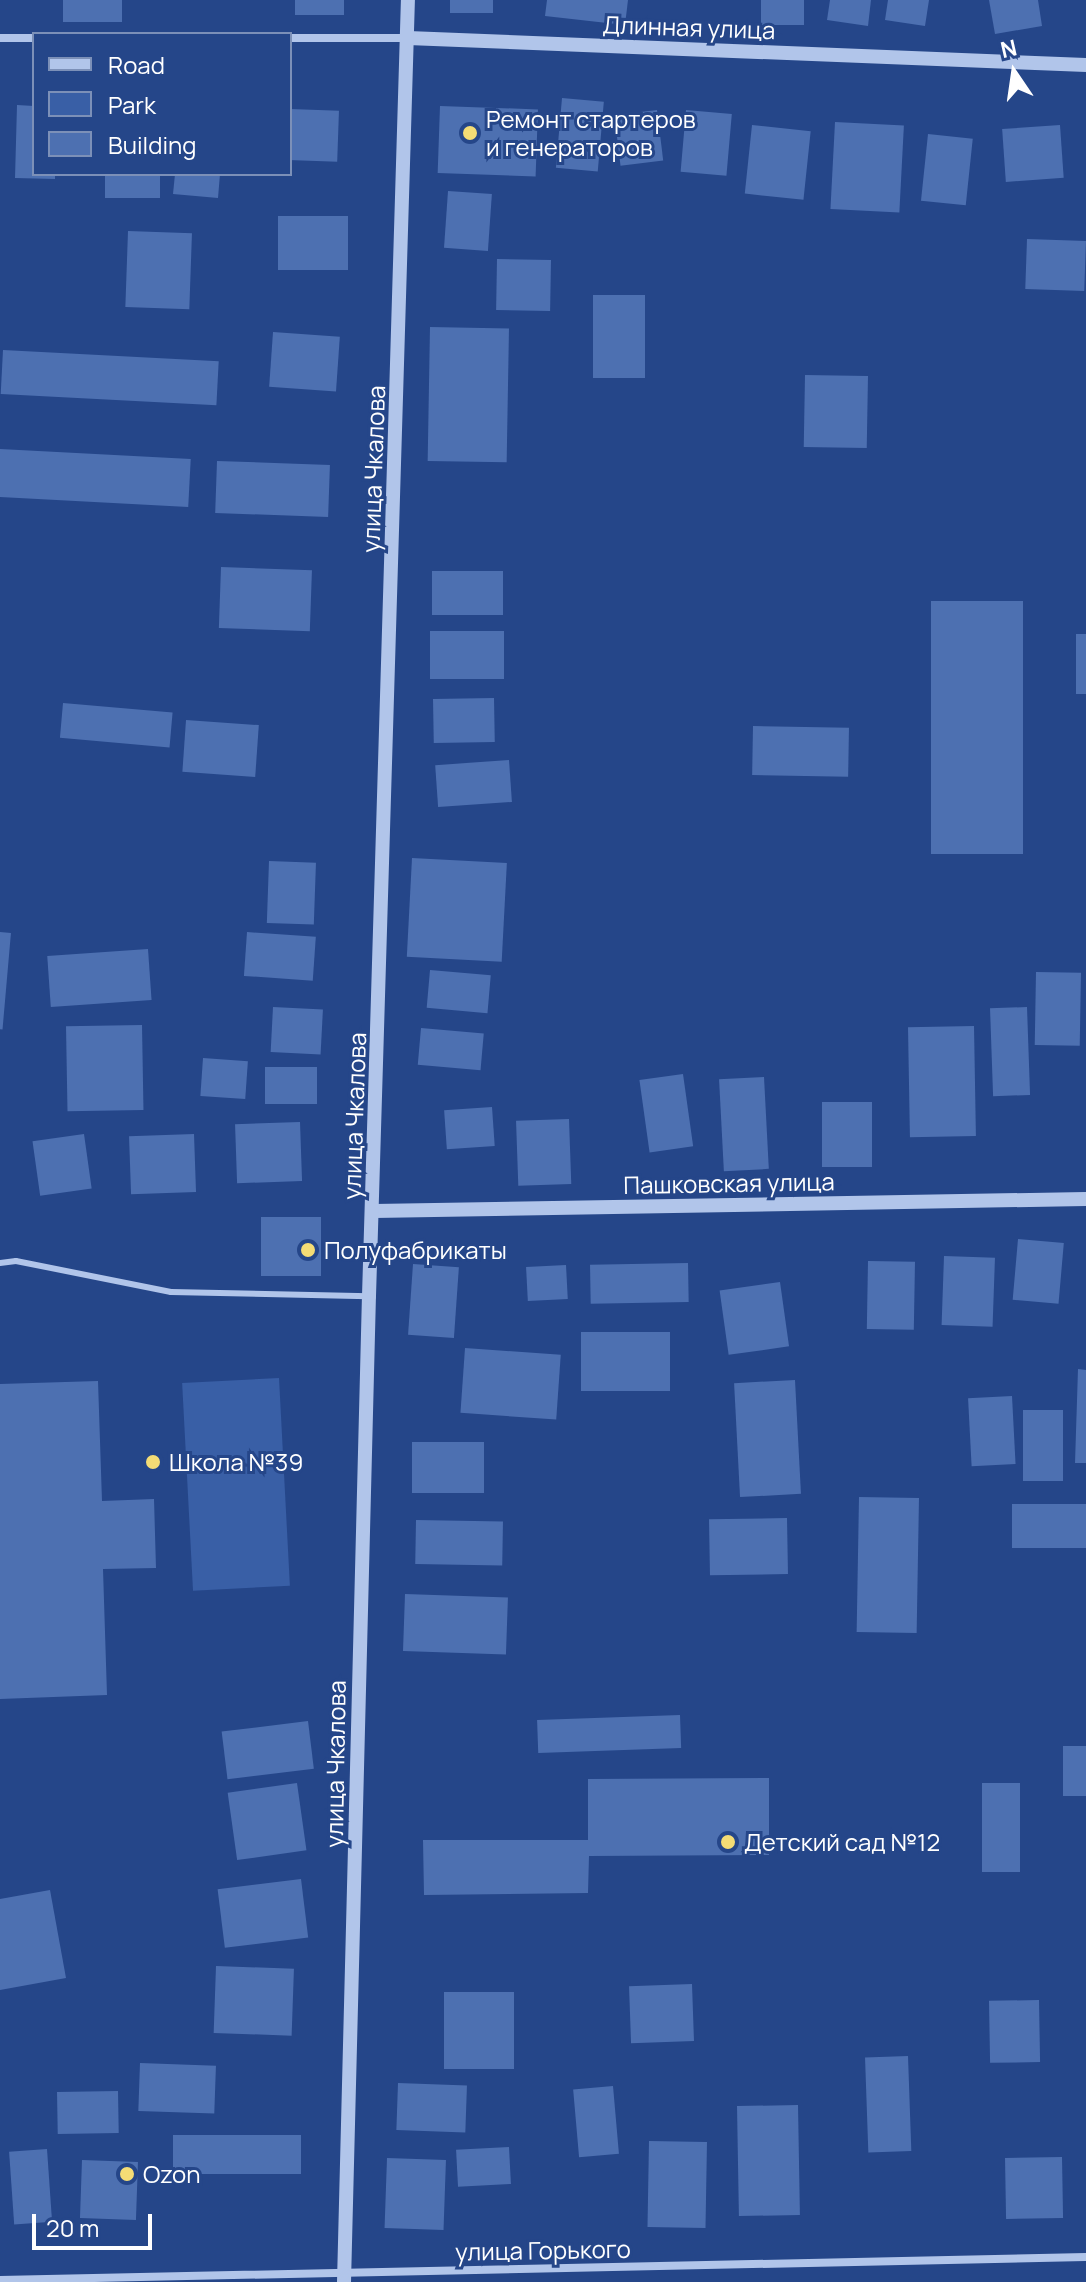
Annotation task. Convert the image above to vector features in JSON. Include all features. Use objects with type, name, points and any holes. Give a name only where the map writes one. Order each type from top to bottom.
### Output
[{"type":"street","name":"улица Чкалова","points":[[344,2278],[369,1296],[374,1211],[408,0]]},
{"type":"street","points":[[0,38],[32,38]]},
{"type":"street","name":"Длинная улица","points":[[292,38],[408,38],[1086,65]]},
{"type":"street","name":"Пашковская улица","points":[[374,1211],[1086,1199]]},
{"type":"street","name":"улица Горького","points":[[0,2280],[344,2278],[1086,2257]]},
{"type":"lane","points":[[0,1263],[16,1261],[171,1292],[369,1296]]},
{"type":"green space","points":[[279,1378],[290,1586],[193,1591],[182,1383]]},
{"type":"building","points":[[63,0],[122,0],[122,22],[63,22]]},
{"type":"building","points":[[295,0],[344,0],[344,15],[295,15]]},
{"type":"building","points":[[450,0],[493,0],[493,13],[450,13]]},
{"type":"building","points":[[547,0],[628,0],[625,25],[545,16]]},
{"type":"building","points":[[761,0],[804,0],[804,25],[761,25]]},
{"type":"building","points":[[830,0],[871,0],[868,26],[827,20]]},
{"type":"building","points":[[888,0],[929,0],[925,26],[885,20]]},
{"type":"building","points":[[989,0],[1038,0],[1042,26],[995,34]]},
{"type":"building","points":[[562,98],[604,102],[598,171],[556,168]]},
{"type":"building","points":[[17,105],[32,106],[32,176],[55,176],[55,179],[15,178]]},
{"type":"building","points":[[440,106],[538,109],[536,176],[438,173]]},
{"type":"building","points":[[292,109],[339,111],[337,162],[292,160]]},
{"type":"building","points":[[657,110],[663,161],[621,166],[614,115]]},
{"type":"building","points":[[686,110],[732,114],[726,176],[681,172]]},
{"type":"building","points":[[835,122],[904,126],[899,212],[830,209]]},
{"type":"building","points":[[752,125],[811,131],[803,200],[745,194]]},
{"type":"building","points":[[1060,125],[1064,178],[1006,182],[1002,129]]},
{"type":"building","points":[[928,134],[973,139],[966,205],[921,201]]},
{"type":"building","points":[[105,176],[160,176],[160,198],[105,198]]},
{"type":"building","points":[[175,176],[220,176],[218,198],[173,194]]},
{"type":"building","points":[[448,191],[492,194],[488,251],[444,248]]},
{"type":"building","points":[[278,216],[348,216],[348,270],[278,270]]},
{"type":"building","points":[[128,231],[192,233],[189,309],[125,307]]},
{"type":"building","points":[[1027,239],[1086,241],[1084,291],[1025,289]]},
{"type":"building","points":[[497,259],[551,260],[550,311],[496,310]]},
{"type":"building","points":[[593,295],[645,295],[645,378],[593,378]]},
{"type":"building","points":[[430,327],[509,328],[507,462],[428,461]]},
{"type":"building","points":[[273,332],[340,337],[336,392],[269,387]]},
{"type":"building","points":[[3,350],[219,361],[216,405],[1,394]]},
{"type":"building","points":[[805,375],[868,376],[867,448],[804,447]]},
{"type":"building","points":[[0,449],[191,459],[188,507],[0,497]]},
{"type":"building","points":[[217,461],[330,465],[328,517],[215,513]]},
{"type":"building","points":[[221,567],[312,570],[310,631],[219,628]]},
{"type":"building","points":[[432,571],[503,571],[503,615],[432,615]]},
{"type":"building","points":[[931,601],[1023,601],[1023,854],[931,854]]},
{"type":"building","points":[[430,631],[504,631],[504,679],[430,679]]},
{"type":"building","points":[[1076,634],[1086,634],[1086,694],[1076,694]]},
{"type":"building","points":[[494,698],[495,742],[434,743],[433,699]]},
{"type":"building","points":[[63,703],[173,713],[170,747],[60,738]]},
{"type":"building","points":[[186,720],[259,725],[255,777],[182,772]]},
{"type":"building","points":[[753,726],[849,728],[848,777],[752,775]]},
{"type":"building","points":[[509,760],[512,802],[438,807],[435,765]]},
{"type":"building","points":[[412,858],[507,863],[502,962],[407,957]]},
{"type":"building","points":[[269,861],[316,863],[314,925],[267,923]]},
{"type":"building","points":[[0,932],[11,933],[3,1030],[0,1029]]},
{"type":"building","points":[[247,932],[316,937],[313,981],[244,976]]},
{"type":"building","points":[[148,949],[152,1000],[51,1007],[47,956]]},
{"type":"building","points":[[430,970],[491,975],[487,1013],[427,1008]]},
{"type":"building","points":[[1036,972],[1081,973],[1080,1046],[1035,1045]]},
{"type":"building","points":[[273,1007],[323,1010],[321,1055],[271,1052]]},
{"type":"building","points":[[1027,1007],[1030,1095],[993,1096],[990,1008]]},
{"type":"building","points":[[142,1025],[143,1110],[67,1111],[66,1026]]},
{"type":"building","points":[[974,1026],[976,1136],[910,1137],[908,1027]]},
{"type":"building","points":[[421,1028],[484,1033],[481,1070],[418,1065]]},
{"type":"building","points":[[203,1058],[248,1061],[245,1099],[200,1096]]},
{"type":"building","points":[[265,1067],[317,1067],[317,1104],[265,1104]]},
{"type":"building","points":[[683,1074],[693,1146],[650,1152],[639,1080]]},
{"type":"building","points":[[764,1077],[769,1169],[724,1171],[719,1079]]},
{"type":"building","points":[[822,1102],[872,1102],[872,1167],[822,1167]]},
{"type":"building","points":[[492,1107],[495,1146],[447,1149],[444,1110]]},
{"type":"building","points":[[569,1119],[571,1184],[518,1186],[516,1121]]},
{"type":"building","points":[[300,1122],[302,1181],[237,1183],[235,1124]]},
{"type":"building","points":[[84,1134],[92,1188],[40,1196],[33,1141]]},
{"type":"building","points":[[194,1134],[196,1192],[131,1194],[129,1136]]},
{"type":"building","points":[[261,1217],[321,1217],[321,1276],[261,1276]]},
{"type":"building","points":[[1018,1239],[1064,1243],[1059,1304],[1013,1300]]},
{"type":"building","points":[[944,1256],[995,1258],[993,1327],[942,1325]]},
{"type":"building","points":[[868,1261],[915,1262],[914,1330],[867,1329]]},
{"type":"building","points":[[688,1263],[689,1302],[591,1304],[590,1265]]},
{"type":"building","points":[[413,1264],[459,1267],[454,1338],[408,1335]]},
{"type":"building","points":[[566,1265],[568,1299],[528,1301],[526,1267]]},
{"type":"building","points":[[780,1282],[789,1346],[729,1355],[720,1290]]},
{"type":"building","points":[[581,1332],[670,1332],[670,1391],[581,1391]]},
{"type":"building","points":[[465,1348],[561,1355],[556,1420],[460,1413]]},
{"type":"building","points":[[1078,1369],[1086,1370],[1086,1463],[1075,1463]]},
{"type":"building","points":[[795,1380],[801,1494],[740,1497],[734,1383]]},
{"type":"building","points":[[98,1381],[102,1501],[154,1499],[156,1568],[103,1569],[107,1695],[0,1699],[0,1384]]},
{"type":"building","points":[[1012,1396],[1016,1464],[972,1466],[968,1398]]},
{"type":"building","points":[[1023,1410],[1063,1410],[1063,1481],[1023,1481]]},
{"type":"building","points":[[412,1442],[484,1442],[484,1493],[412,1493]]},
{"type":"building","points":[[859,1497],[919,1498],[917,1633],[857,1632]]},
{"type":"building","points":[[1012,1504],[1086,1504],[1086,1548],[1012,1548]]},
{"type":"building","points":[[787,1518],[788,1574],[710,1575],[709,1519]]},
{"type":"building","points":[[416,1520],[503,1522],[502,1566],[415,1564]]},
{"type":"building","points":[[405,1594],[508,1598],[506,1655],[403,1651]]},
{"type":"building","points":[[680,1715],[681,1748],[538,1753],[537,1720]]},
{"type":"building","points":[[308,1721],[314,1769],[227,1779],[222,1732]]},
{"type":"building","points":[[1063,1746],[1086,1746],[1086,1796],[1063,1796]]},
{"type":"building","points":[[769,1778],[769,1855],[589,1856],[588,1893],[424,1895],[423,1840],[588,1840],[588,1779]]},
{"type":"building","points":[[297,1783],[306,1850],[237,1860],[228,1793]]},
{"type":"building","points":[[982,1783],[1020,1783],[1020,1872],[982,1872]]},
{"type":"building","points":[[301,1879],[308,1938],[225,1948],[218,1889]]},
{"type":"building","points":[[50,1890],[66,1978],[0,1990],[0,1899]]},
{"type":"building","points":[[216,1966],[294,1969],[292,2036],[214,2033]]},
{"type":"building","points":[[692,1984],[694,2041],[631,2043],[629,1986]]},
{"type":"building","points":[[444,1992],[514,1992],[514,2069],[444,2069]]},
{"type":"building","points":[[1039,2000],[1040,2062],[990,2063],[989,2001]]},
{"type":"building","points":[[908,2056],[911,2151],[868,2152],[865,2058]]},
{"type":"building","points":[[140,2063],[216,2066],[214,2114],[138,2111]]},
{"type":"building","points":[[398,2083],[467,2085],[465,2132],[396,2130]]},
{"type":"building","points":[[613,2086],[619,2154],[579,2157],[573,2089]]},
{"type":"building","points":[[118,2091],[119,2133],[58,2134],[57,2092]]},
{"type":"building","points":[[798,2105],[800,2215],[739,2216],[737,2106]]},
{"type":"building","points":[[173,2135],[301,2135],[301,2174],[173,2174]]},
{"type":"building","points":[[649,2141],[707,2142],[705,2228],[647,2227]]},
{"type":"building","points":[[509,2147],[511,2184],[458,2187],[456,2150]]},
{"type":"building","points":[[47,2149],[52,2222],[14,2224],[9,2152]]},
{"type":"building","points":[[1062,2157],[1063,2218],[1006,2219],[1005,2158]]},
{"type":"building","points":[[387,2158],[446,2160],[444,2230],[385,2228]]},
{"type":"building","points":[[82,2160],[138,2162],[136,2220],[80,2218]]},
{"type":"place","name":"Ремонт стартеров и генераторов","points":[[470,133]]},
{"type":"place","name":"Полуфабрикаты","points":[[308,1250]]},
{"type":"place","name":"Школа №39","points":[[153,1462]]},
{"type":"place","name":"Детский сад №12","points":[[728,1842]]},
{"type":"place","name":"Ozon","points":[[127,2174]]}]
